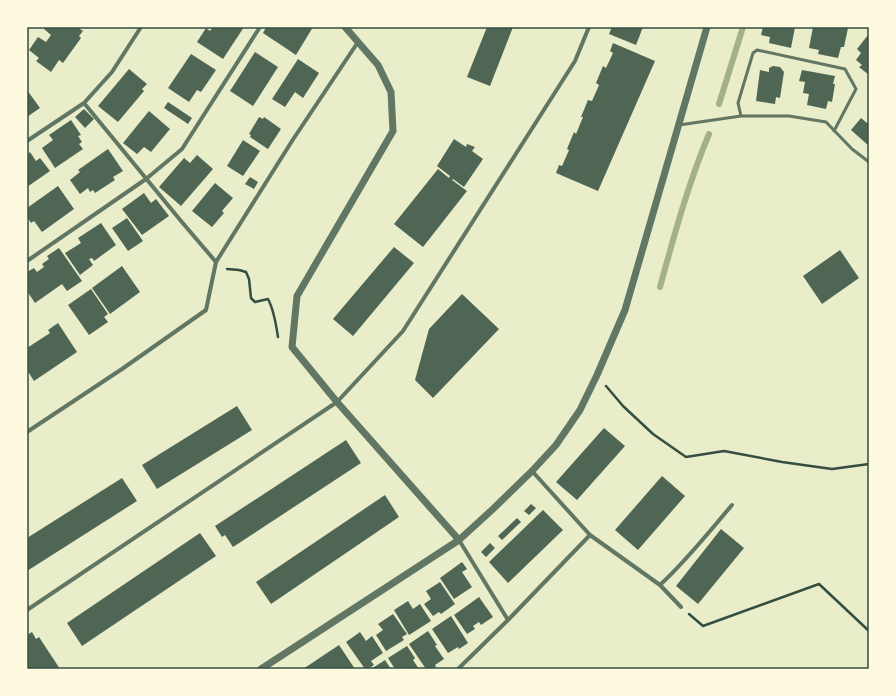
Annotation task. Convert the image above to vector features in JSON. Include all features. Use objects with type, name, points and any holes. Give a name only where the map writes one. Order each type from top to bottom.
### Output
[{"type":"street","points":[[27,141],[84,103],[112,72],[141,27]]},
{"type":"street","points":[[27,261],[146,178],[182,149],[260,27]]},
{"type":"street","points":[[345,27],[378,65],[391,92],[394,130],[296,296],[292,347],[337,402],[459,540],[508,620]]},
{"type":"street","points":[[27,610],[337,402],[403,331],[575,60],[589,27]]},
{"type":"street","points":[[261,669],[459,540],[532,471],[556,445],[580,410],[625,310],[707,27]]},
{"type":"street","points":[[27,432],[122,369],[206,310],[216,262],[292,141],[358,42]]},
{"type":"street","points":[[84,103],[216,262]]},
{"type":"street","points":[[532,471],[590,536],[660,584],[681,607]]},
{"type":"street","points":[[660,584],[682,564],[732,505]]},
{"type":"street","points":[[458,669],[590,536]]},
{"type":"lane","points":[[741,116],[738,103],[752,53],[757,50],[845,69],[856,88],[834,131]]},
{"type":"lane","points":[[679,125],[741,116],[789,116],[826,122],[852,148],[869,162]]},
{"type":"path","points":[[216,262],[221,267],[246,272],[249,279],[251,298],[255,302],[268,299],[271,304],[278,339],[283,345],[292,347]]},
{"type":"path","points":[[597,375],[623,406],[653,434],[686,457],[724,451],[782,462],[832,469],[869,464]]},
{"type":"path","points":[[681,607],[703,626],[819,584],[869,631]]},
{"type":"building","points":[[45,27],[77,27],[83,31],[79,36],[81,38],[63,63],[59,60],[51,72],[36,61],[39,58],[29,50],[38,37],[46,42],[51,35],[44,29]]},
{"type":"building","points":[[213,27],[244,27],[223,59],[197,42],[206,28],[210,31]]},
{"type":"building","points":[[266,27],[313,27],[296,55],[263,33]]},
{"type":"building","points":[[487,27],[513,27],[490,86],[467,77]]},
{"type":"building","points":[[612,27],[643,27],[636,45],[609,34]]},
{"type":"building","points":[[763,27],[795,27],[791,48],[769,43],[770,37],[761,35]]},
{"type":"building","points":[[813,27],[848,28],[844,47],[841,47],[838,58],[818,54],[819,50],[809,48]]},
{"type":"building","points":[[868,35],[869,75],[859,67],[862,65],[856,60],[861,53],[857,49]]},
{"type":"building","points":[[613,43],[655,61],[598,191],[556,173],[559,165],[562,166],[569,150],[567,149],[574,132],[576,134],[583,117],[581,117],[588,100],[592,101],[599,85],[596,83],[603,66],[606,68],[613,53],[610,51]]},
{"type":"building","points":[[255,52],[278,67],[253,106],[230,91]]},
{"type":"building","points":[[191,54],[216,70],[201,92],[197,90],[189,102],[168,88]]},
{"type":"building","points":[[298,59],[319,73],[303,98],[295,92],[285,107],[272,99]]},
{"type":"building","points":[[773,66],[780,67],[784,72],[780,98],[776,97],[775,104],[756,101],[760,70],[769,72],[769,68]]},
{"type":"building","points":[[129,69],[147,84],[142,89],[144,91],[118,122],[98,106]]},
{"type":"building","points":[[802,70],[835,76],[832,102],[828,101],[826,109],[807,105],[809,94],[803,93],[805,82],[799,81]]},
{"type":"building","points":[[27,90],[40,108],[27,117]]},
{"type":"building","points":[[168,102],[192,118],[188,124],[164,108]]},
{"type":"building","points":[[84,109],[94,119],[85,128],[75,117]]},
{"type":"building","points":[[149,111],[170,129],[151,152],[144,147],[137,154],[123,143]]},
{"type":"building","points":[[259,117],[263,119],[264,117],[281,129],[268,149],[250,137],[251,135],[249,134]]},
{"type":"building","points":[[861,118],[867,123],[869,120],[869,146],[851,130]]},
{"type":"building","points":[[71,120],[81,135],[78,136],[82,142],[79,144],[83,149],[55,168],[42,148],[53,140],[49,135]]},
{"type":"building","points":[[454,139],[466,147],[467,144],[475,147],[472,151],[483,159],[464,187],[453,179],[452,180],[467,191],[423,247],[394,224],[438,169],[449,178],[450,176],[437,166]]},
{"type":"building","points":[[243,140],[260,151],[243,176],[227,166]]},
{"type":"building","points":[[108,149],[123,171],[113,177],[115,180],[95,193],[93,190],[90,192],[88,188],[80,194],[70,180],[80,172],[78,170]]},
{"type":"building","points":[[30,152],[36,161],[40,158],[50,171],[27,187],[27,155]]},
{"type":"building","points":[[197,155],[213,169],[181,206],[159,187],[184,158],[190,163]]},
{"type":"building","points":[[250,177],[258,182],[254,189],[245,184]]},
{"type":"building","points":[[215,183],[233,198],[222,211],[224,213],[212,227],[192,211]]},
{"type":"building","points":[[58,186],[74,209],[42,232],[34,221],[31,223],[27,217],[27,208]]},
{"type":"building","points":[[144,193],[151,203],[156,199],[169,216],[142,235],[122,209]]},
{"type":"building","points":[[127,218],[143,241],[128,251],[112,228]]},
{"type":"building","points":[[101,223],[116,245],[94,261],[92,258],[89,259],[93,265],[80,275],[65,253],[81,243],[78,238]]},
{"type":"building","points":[[394,247],[414,263],[353,336],[333,319]]},
{"type":"building","points":[[59,248],[82,281],[67,291],[62,284],[35,303],[27,291],[27,272],[34,268],[37,272],[44,267],[42,264],[49,259],[47,256]]},
{"type":"building","points":[[840,250],[859,278],[822,304],[803,276]]},
{"type":"building","points":[[122,266],[140,292],[110,314],[92,288]]},
{"type":"building","points":[[91,289],[108,314],[104,317],[108,322],[89,335],[68,305]]},
{"type":"building","points":[[462,294],[499,329],[433,398],[415,380],[429,329]]},
{"type":"building","points":[[58,323],[77,352],[34,381],[27,370],[27,348],[50,333],[48,330]]},
{"type":"building","points":[[237,406],[252,430],[157,489],[142,465]]},
{"type":"building","points":[[604,428],[625,446],[577,500],[556,482]]},
{"type":"building","points":[[346,440],[361,463],[233,547],[225,535],[222,537],[215,526]]},
{"type":"building","points":[[662,476],[685,496],[638,550],[615,530]]},
{"type":"building","points":[[122,478],[137,501],[27,571],[27,538]]},
{"type":"building","points":[[385,495],[399,517],[271,604],[256,582]]},
{"type":"building","points":[[531,504],[536,508],[529,515],[524,511]]},
{"type":"building","points":[[543,510],[563,530],[508,583],[489,562]]},
{"type":"building","points":[[517,518],[521,522],[502,540],[498,536]]},
{"type":"building","points":[[721,529],[744,548],[698,604],[676,586]]},
{"type":"building","points":[[200,533],[216,556],[82,646],[67,623]]},
{"type":"building","points":[[490,543],[495,548],[486,557],[481,552]]},
{"type":"building","points":[[462,562],[467,569],[462,572],[472,587],[454,599],[440,578]]},
{"type":"building","points":[[440,582],[455,604],[441,614],[439,612],[433,616],[424,604],[431,599],[426,591]]},
{"type":"building","points":[[479,597],[493,617],[481,625],[479,622],[473,626],[475,629],[467,634],[454,615]]},
{"type":"building","points":[[408,601],[413,609],[420,604],[431,621],[409,635],[394,610]]},
{"type":"building","points":[[393,614],[407,634],[402,637],[404,640],[386,651],[376,635],[383,630],[378,624]]},
{"type":"building","points":[[451,616],[468,643],[459,649],[458,647],[448,653],[432,629]]},
{"type":"building","points":[[428,631],[437,645],[435,646],[444,659],[435,665],[436,667],[434,669],[426,669],[409,644]]},
{"type":"building","points":[[32,632],[36,639],[39,637],[60,669],[27,669],[27,635]]},
{"type":"building","points":[[360,632],[366,641],[372,636],[383,653],[371,661],[374,665],[368,669],[365,669],[346,642]]},
{"type":"building","points":[[339,645],[355,669],[303,669]]},
{"type":"building","points":[[407,646],[415,658],[413,660],[419,669],[395,669],[388,658]]},
{"type":"building","points":[[385,660],[391,669],[371,669]]},
{"type":"waterway","points":[[719,104],[743,27]]},
{"type":"waterway","points":[[660,287],[688,191],[709,134]]}]
